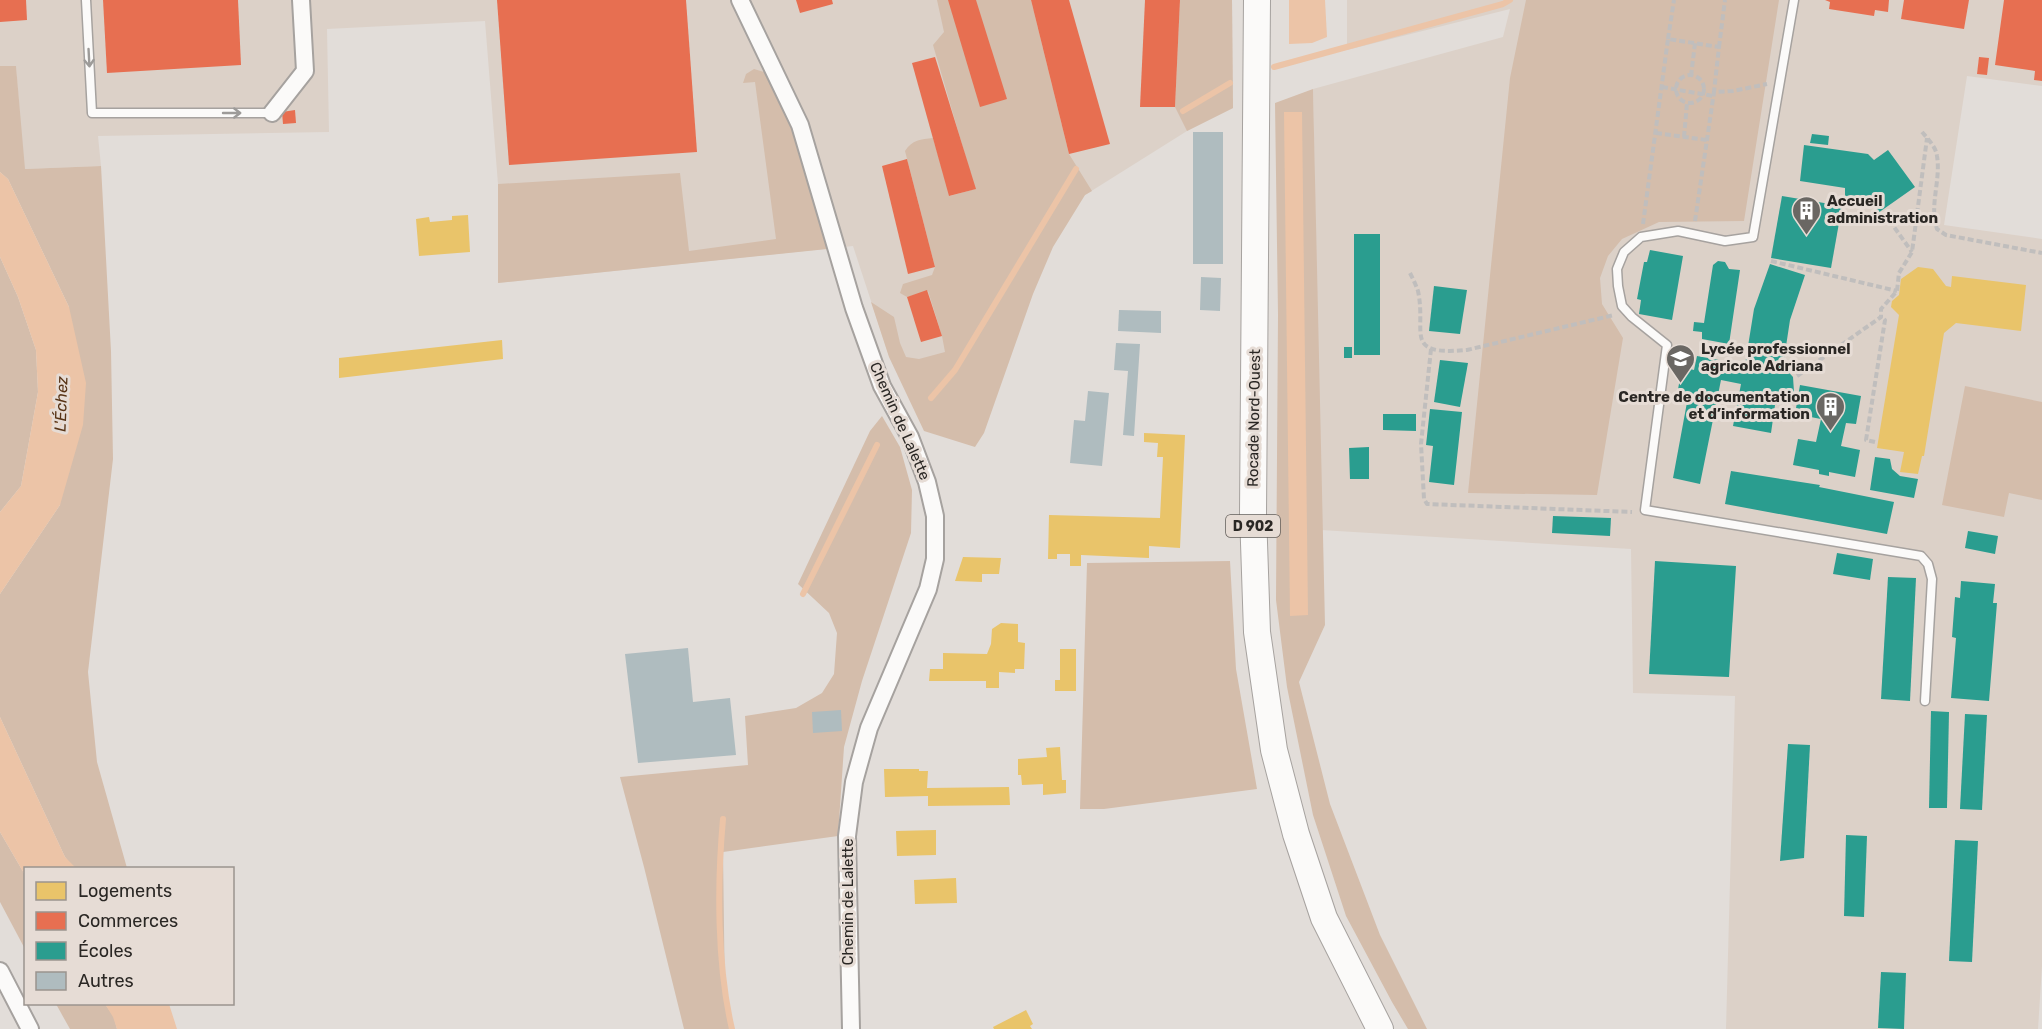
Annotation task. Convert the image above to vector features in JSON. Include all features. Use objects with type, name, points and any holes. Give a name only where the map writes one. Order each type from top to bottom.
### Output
[{"type":"main road","name":"Rocade Nord-Ouest","points":[[1257,0],[1253,513],[1257,632],[1274,750],[1296,834],[1324,918],[1380,1029]]},
{"type":"street","points":[[272,113],[306,71],[301,0]]},
{"type":"street","name":"Chemin de Lalette","points":[[740,0],[800,125],[854,308],[882,386],[910,437],[927,482],[935,516],[935,559],[928,589],[868,728],[854,782],[847,837],[851,1029]]},
{"type":"street","points":[[0,971],[30,1029]]},
{"type":"lane","points":[[86,0],[92,113],[272,113]]},
{"type":"lane","points":[[1794,0],[1753,237],[1725,241],[1678,231],[1641,237],[1624,252],[1617,269],[1622,306],[1667,345],[1645,510],[1921,556],[1928,564],[1932,579],[1925,701]]},
{"type":"path","points":[[1641,237],[1674,0]]},
{"type":"path","points":[[1694,234],[1725,0]]},
{"type":"path","points":[[1668,39],[1719,47]]},
{"type":"path","points":[[1691,76],[1695,43]]},
{"type":"path","points":[[1691,76],[1701,81],[1704,87],[1703,94],[1697,101],[1687,103],[1679,100],[1675,90],[1682,78],[1691,76]]},
{"type":"path","points":[[1662,87],[1714,94],[1768,84],[1781,76]]},
{"type":"path","points":[[1684,137],[1687,103]]},
{"type":"path","points":[[1922,132],[1937,155],[1933,209],[1937,229],[1946,235],[2042,253]]},
{"type":"path","points":[[1656,133],[1707,140]]},
{"type":"path","points":[[1875,442],[1866,440],[1885,320],[1881,317],[1881,309],[1897,291],[1899,273],[1912,252],[1927,138]]},
{"type":"path","points":[[1884,213],[1912,252]]},
{"type":"path","points":[[1771,261],[1897,291]]},
{"type":"path","points":[[1410,273],[1418,291],[1420,336],[1431,349],[1443,352],[1467,350],[1606,318],[1626,310]]},
{"type":"path","points":[[1797,376],[1881,317]]},
{"type":"path","points":[[1431,349],[1421,444],[1424,500],[1427,504],[1627,513],[1645,510]]},
{"type":"shaded area","points":[[0,0],[1232,0],[1233,108],[1187,131],[1085,195],[944,375],[889,356],[853,246],[498,283],[498,184],[485,21],[327,29],[329,132],[98,136],[101,166],[24,169],[16,67],[0,66]]},
{"type":"shaded area","points":[[937,0],[1031,0],[1069,154],[1092,191],[1085,195],[1053,247],[1033,294],[984,433],[975,447],[924,431],[889,357],[871,302],[894,317],[906,357],[919,359],[945,352],[928,291],[907,297],[900,293],[903,284],[932,275],[935,267],[905,151],[917,141],[933,138],[950,196],[975,189],[933,45],[944,32]]},
{"type":"shaded area","points":[[1180,0],[1232,0],[1233,108],[1187,131],[1175,107]]},
{"type":"shaded area","name":"Lycée professionnel agricole Adriana","points":[[1347,0],[2042,0],[2042,86],[1967,76],[1944,225],[2042,239],[2042,966],[2038,1029],[1726,1029],[1735,696],[1633,693],[1631,549],[1321,530],[1313,89],[1503,37],[1510,9],[1347,50]]},
{"type":"shaded area","points":[[1526,0],[1779,0],[1744,221],[1659,222],[1622,239],[1608,256],[1600,278],[1602,304],[1623,338],[1597,495],[1468,493],[1510,78]]},
{"type":"shaded area","points":[[0,66],[16,66],[25,169],[101,166],[111,351],[113,459],[88,672],[97,762],[127,867],[73,867],[65,857],[0,717],[0,594],[60,505],[69,307],[8,179],[0,172]]},
{"type":"shaded area","points":[[754,69],[764,72],[793,132],[827,249],[498,283],[498,184],[680,173],[689,251],[776,239],[755,82],[743,83],[746,74]]},
{"type":"shaded area","points":[[1313,89],[1325,625],[1299,682],[1330,804],[1380,935],[1427,1029],[1408,1029],[1346,916],[1313,815],[1287,687],[1276,600],[1278,315],[1275,103]]},
{"type":"shaded area","points":[[0,257],[18,297],[36,350],[38,392],[21,486],[0,512]]},
{"type":"shaded area","points":[[1965,386],[2042,402],[2042,500],[2009,493],[2004,517],[1942,505]]},
{"type":"shaded area","points":[[882,416],[900,447],[912,490],[911,533],[862,681],[844,747],[838,836],[723,852],[725,1002],[732,1029],[684,1029],[620,777],[748,765],[745,716],[796,708],[822,693],[834,674],[837,633],[829,613],[798,584],[870,431]]},
{"type":"shaded area","points":[[1230,561],[1236,669],[1257,789],[1104,809],[1080,809],[1087,563]]},
{"type":"shaded area","points":[[0,832],[24,873],[24,947],[0,902]]},
{"type":"shaded area","points":[[57,1005],[106,1005],[114,1017],[117,1029],[70,1029]]},
{"type":"water","points":[[1289,0],[1325,0],[1327,37],[1312,43],[1289,44]]},
{"type":"water","points":[[1284,112],[1302,112],[1308,615],[1290,616]]},
{"type":"water","name":"L'Échez","points":[[0,172],[8,179],[69,307],[86,383],[83,425],[60,505],[0,594],[0,512],[21,486],[38,392],[36,350],[18,297],[0,257]]},
{"type":"water","points":[[0,717],[65,857],[75,867],[24,867],[24,873],[0,832]]},
{"type":"water","points":[[106,1005],[169,1005],[177,1029],[117,1029]]},
{"type":"building: Logements","points":[[468,215],[470,252],[419,256],[416,219],[429,217],[430,222],[452,220],[452,216]]},
{"type":"building: Logements","points":[[1918,267],[1933,269],[1946,286],[1951,287],[1952,276],[2026,285],[2021,331],[1956,323],[1944,333],[1924,456],[1922,456],[1918,474],[1900,472],[1904,452],[1877,448],[1899,315],[1891,307],[1892,301],[1899,295],[1901,279]]},
{"type":"building: Logements","points":[[502,340],[503,359],[339,378],[339,358]]},
{"type":"building: Logements","points":[[1144,433],[1185,435],[1180,548],[1149,546],[1149,558],[1081,555],[1081,566],[1070,566],[1070,554],[1057,554],[1057,559],[1048,559],[1049,515],[1160,518],[1163,457],[1157,457],[1158,443],[1144,442]]},
{"type":"building: Logements","points":[[963,557],[1001,558],[999,574],[982,574],[982,582],[955,581]]},
{"type":"building: Logements","points":[[1001,623],[1018,624],[1018,642],[1025,643],[1024,669],[1015,669],[1015,673],[999,672],[999,688],[986,688],[986,681],[929,681],[930,669],[943,669],[943,653],[987,654],[991,644],[992,629]]},
{"type":"building: Logements","points":[[1060,649],[1076,649],[1076,691],[1055,691],[1055,680],[1060,680]]},
{"type":"building: Logements","points":[[1060,747],[1062,780],[1066,780],[1066,793],[1043,795],[1043,784],[1022,785],[1021,775],[1018,775],[1018,759],[1047,757],[1046,748]]},
{"type":"building: Logements","points":[[884,769],[928,771],[927,788],[1009,787],[1010,805],[928,806],[928,796],[885,797]]},
{"type":"building: Logements","points":[[936,830],[936,855],[897,856],[896,831]]},
{"type":"building: Logements","points":[[956,878],[957,903],[915,904],[914,880]]},
{"type":"building: Logements","points":[[1026,1010],[1033,1024],[1030,1026],[1032,1029],[994,1029],[993,1027]]},
{"type":"building: Commerces","points":[[0,0],[26,0],[27,20],[0,22]]},
{"type":"building: Commerces","points":[[103,0],[238,0],[241,65],[107,73]]},
{"type":"building: Commerces","points":[[497,0],[686,0],[697,152],[509,165]]},
{"type":"building: Commerces","points":[[796,0],[832,0],[833,4],[800,13]]},
{"type":"building: Commerces","points":[[948,0],[976,0],[1007,99],[980,107]]},
{"type":"building: Commerces","points":[[1031,0],[1069,0],[1110,144],[1069,154]]},
{"type":"building: Commerces","points":[[1145,0],[1180,0],[1175,107],[1140,107]]},
{"type":"building: Commerces","points":[[1825,0],[1889,0],[1888,12],[1875,10],[1874,16],[1829,9],[1830,2]]},
{"type":"building: Commerces","points":[[1904,0],[1969,0],[1964,29],[1901,19]]},
{"type":"building: Commerces","points":[[2004,0],[2042,0],[2042,81],[2034,80],[2035,71],[1995,65]]},
{"type":"building: Commerces","points":[[935,57],[976,189],[949,196],[912,63]]},
{"type":"building: Commerces","points":[[1979,57],[1989,58],[1987,75],[1977,74]]},
{"type":"building: Commerces","points":[[295,110],[296,123],[283,124],[282,112]]},
{"type":"building: Commerces","points":[[907,159],[935,267],[908,274],[882,166]]},
{"type":"building: Commerces","points":[[927,290],[942,336],[921,342],[907,297]]},
{"type":"building: Écoles","points":[[1812,134],[1829,136],[1828,145],[1810,143]]},
{"type":"building: Écoles","points":[[1804,145],[1868,154],[1874,160],[1888,150],[1915,187],[1878,213],[1870,201],[1845,197],[1845,188],[1800,181]]},
{"type":"building: Écoles","name":"Accueil administration","points":[[1782,196],[1842,206],[1831,268],[1771,258]]},
{"type":"building: Écoles","points":[[1354,234],[1380,234],[1380,355],[1354,355]]},
{"type":"building: Écoles","points":[[1650,250],[1683,256],[1672,320],[1639,314],[1641,300],[1637,299],[1644,262],[1647,262]]},
{"type":"building: Écoles","points":[[1718,261],[1725,262],[1729,269],[1740,270],[1729,344],[1702,339],[1702,332],[1693,331],[1694,322],[1704,323],[1713,265]]},
{"type":"building: Écoles","points":[[1770,264],[1805,275],[1790,320],[1783,366],[1793,377],[1794,392],[1785,403],[1775,405],[1771,433],[1733,426],[1741,384],[1721,380],[1700,484],[1673,478],[1688,397],[1677,395],[1682,367],[1694,370],[1697,356],[1724,361],[1723,367],[1744,371],[1754,309]]},
{"type":"building: Écoles","points":[[1434,286],[1467,290],[1460,334],[1429,331]]},
{"type":"building: Écoles","points":[[1344,347],[1352,347],[1352,358],[1344,358]]},
{"type":"building: Écoles","points":[[1440,360],[1468,363],[1460,407],[1434,402]]},
{"type":"building: Écoles","name":"Centre de documentation et d’information","points":[[1800,385],[1861,396],[1856,424],[1846,423],[1841,446],[1860,450],[1855,477],[1829,472],[1829,476],[1819,474],[1819,470],[1793,465],[1798,439],[1816,442],[1821,419],[1795,414]]},
{"type":"building: Écoles","points":[[1430,409],[1462,412],[1454,485],[1429,482],[1433,446],[1426,445]]},
{"type":"building: Écoles","points":[[1383,414],[1416,414],[1416,431],[1383,430]]},
{"type":"building: Écoles","points":[[1369,447],[1369,479],[1350,479],[1349,448]]},
{"type":"building: Écoles","points":[[1875,457],[1890,459],[1892,469],[1900,476],[1918,479],[1914,498],[1870,490]]},
{"type":"building: Écoles","points":[[1731,471],[1820,485],[1819,487],[1894,502],[1887,534],[1725,504]]},
{"type":"building: Écoles","points":[[1553,516],[1611,518],[1610,536],[1552,533]]},
{"type":"building: Écoles","points":[[1968,531],[1998,536],[1995,554],[1965,548]]},
{"type":"building: Écoles","points":[[1837,553],[1873,559],[1870,580],[1833,574]]},
{"type":"building: Écoles","points":[[1655,561],[1736,566],[1729,677],[1649,674]]},
{"type":"building: Écoles","points":[[1888,577],[1916,578],[1910,701],[1881,699]]},
{"type":"building: Écoles","points":[[1961,581],[1995,584],[1993,603],[1997,603],[1989,701],[1951,698],[1956,638],[1952,637],[1955,597],[1960,598]]},
{"type":"building: Écoles","points":[[1931,711],[1949,712],[1947,808],[1929,808]]},
{"type":"building: Écoles","points":[[1965,714],[1987,715],[1982,810],[1960,809]]},
{"type":"building: Écoles","points":[[1788,744],[1810,745],[1804,858],[1780,861]]},
{"type":"building: Écoles","points":[[1846,835],[1867,836],[1864,917],[1844,916]]},
{"type":"building: Écoles","points":[[1955,840],[1978,841],[1972,962],[1949,961]]},
{"type":"building: Écoles","points":[[1881,972],[1906,973],[1904,1029],[1878,1028]]},
{"type":"building: Autres","points":[[1193,132],[1223,132],[1223,264],[1193,264]]},
{"type":"building: Autres","points":[[1201,277],[1221,278],[1220,311],[1200,310]]},
{"type":"building: Autres","points":[[1119,310],[1161,311],[1161,333],[1118,331]]},
{"type":"building: Autres","points":[[1116,343],[1140,344],[1134,436],[1123,435],[1128,371],[1114,370]]},
{"type":"building: Autres","points":[[1088,391],[1109,393],[1102,466],[1070,463],[1074,420],[1085,421]]},
{"type":"building: Autres","points":[[688,648],[693,702],[730,698],[736,755],[638,763],[625,654]]},
{"type":"building: Autres","points":[[841,710],[842,731],[813,733],[812,712]]},
{"type":"waterway","points":[[1274,67],[1503,4],[1510,0]]},
{"type":"waterway","points":[[1183,111],[1230,83]]},
{"type":"waterway","points":[[931,398],[955,370],[1076,169]]},
{"type":"waterway","points":[[803,594],[877,445]]},
{"type":"waterway","points":[[723,819],[720,871],[721,952],[732,1029]]},
{"type":"place","name":"Accueil administration","points":[[1806,236]]},
{"type":"place","name":"Lycée professionnel agricole Adriana","points":[[1680,384]]},
{"type":"place","name":"Centre de documentation et d’information","points":[[1831,432]]}]
